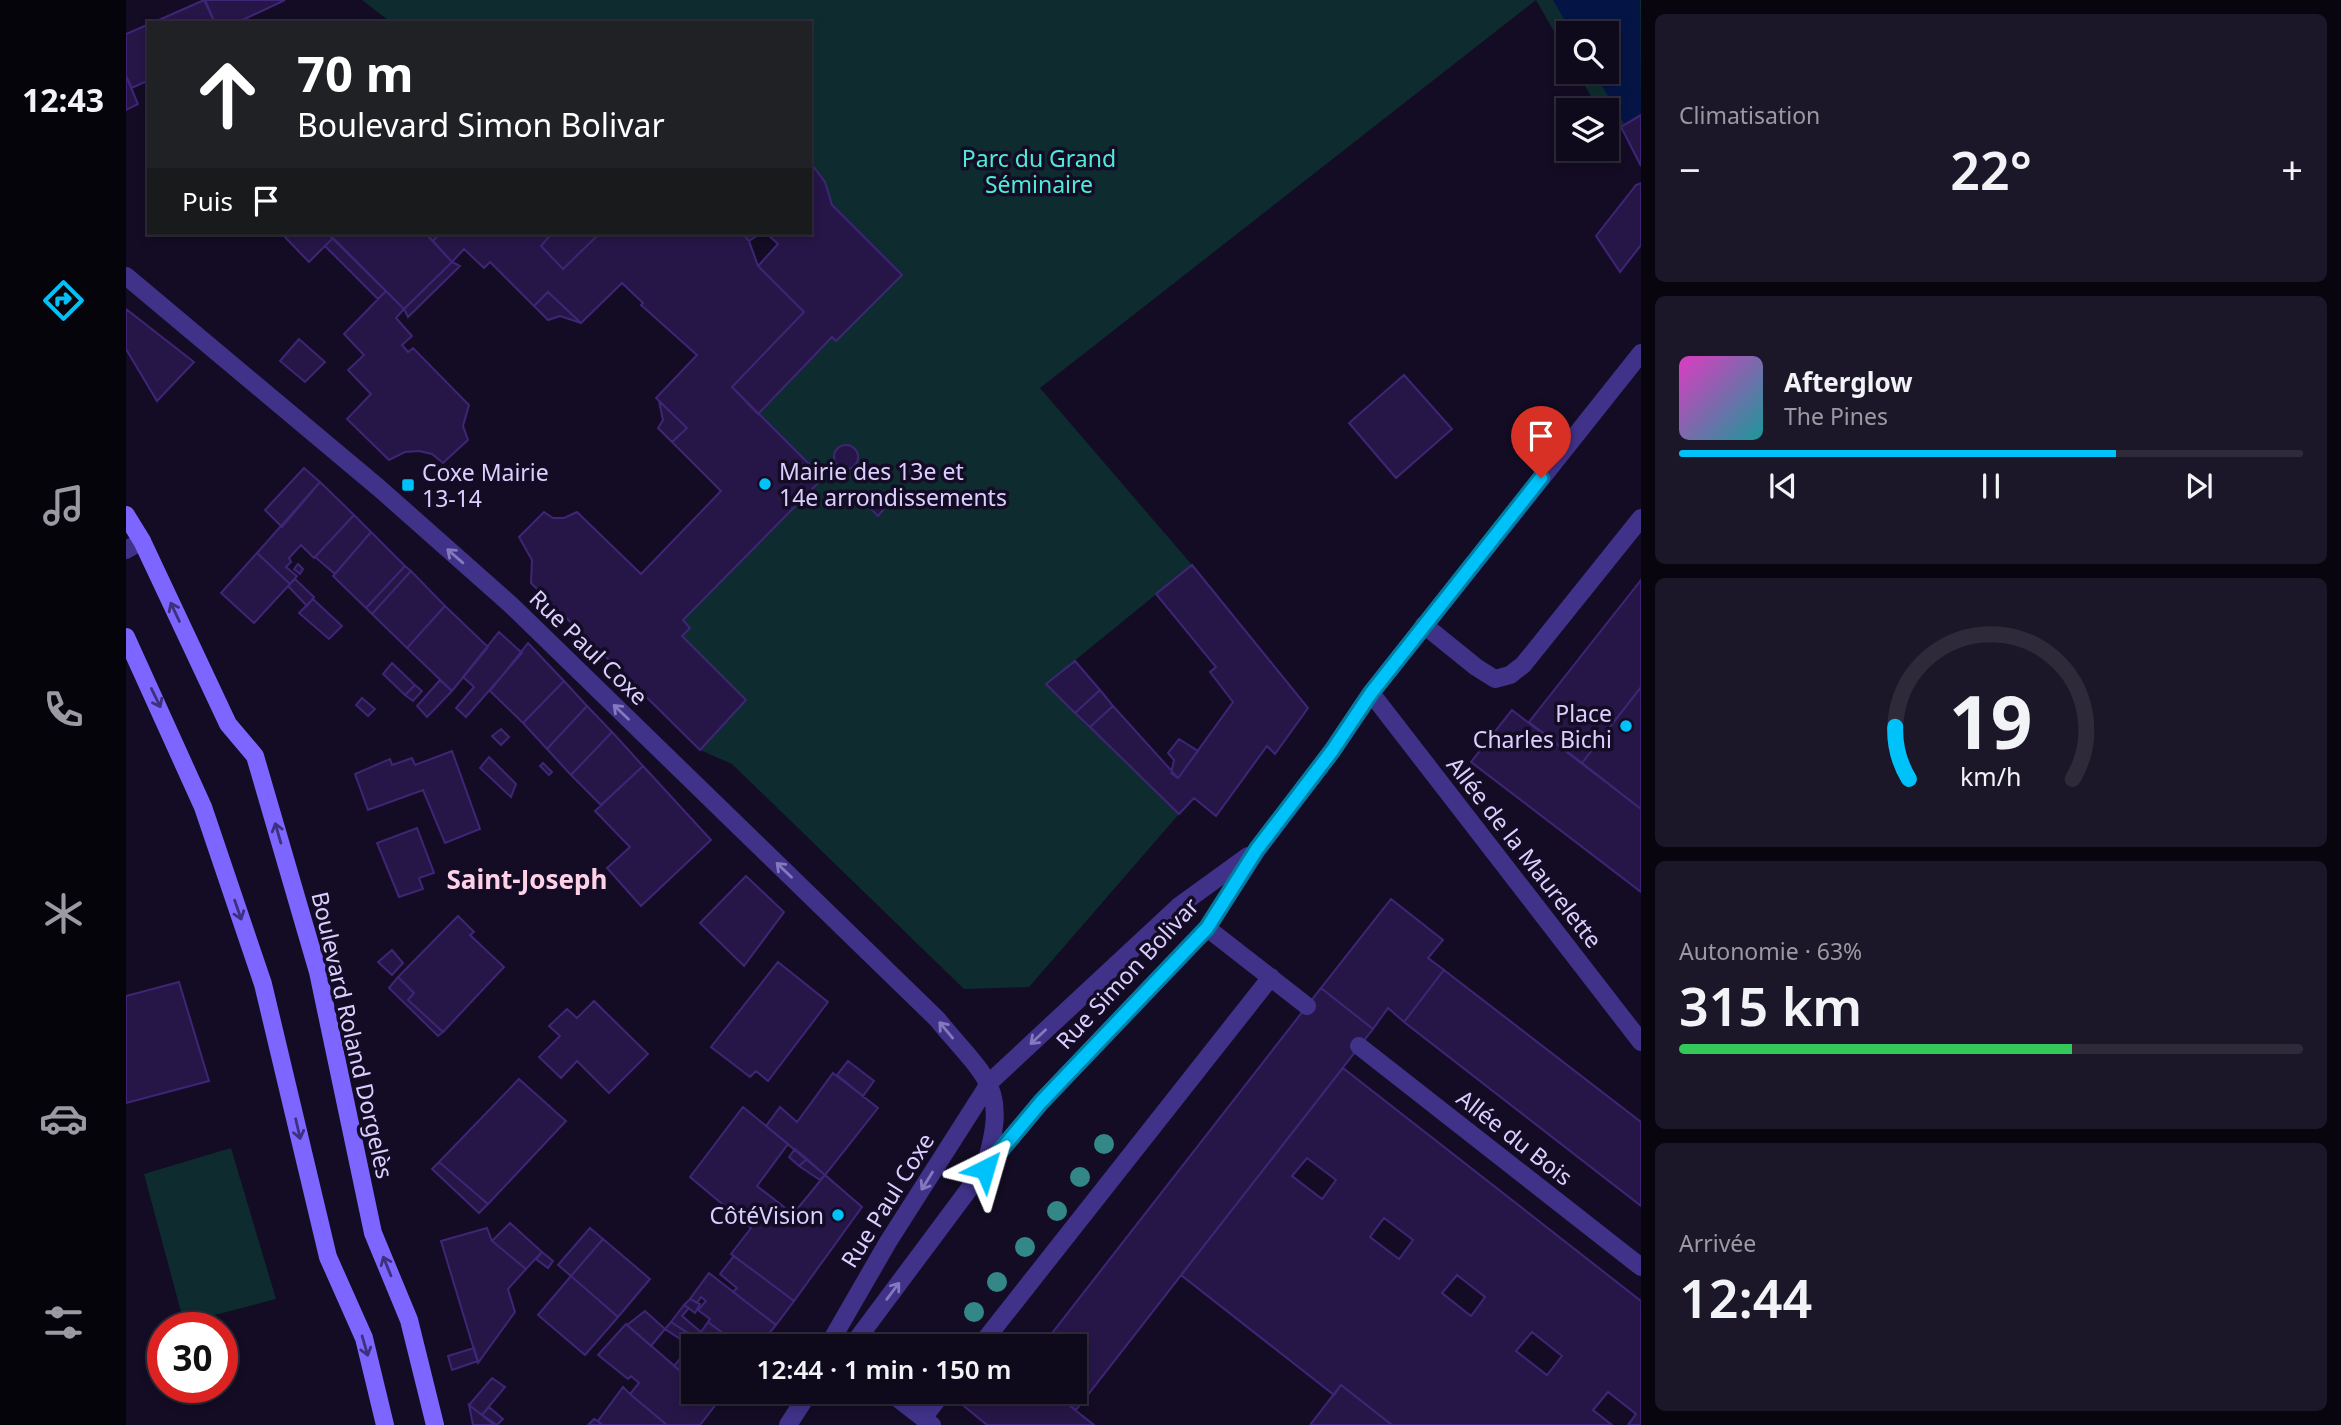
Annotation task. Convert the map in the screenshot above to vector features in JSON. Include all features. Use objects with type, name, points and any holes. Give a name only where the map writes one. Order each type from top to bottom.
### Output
[{"type":"main road","name":"Boulevard Roland Dorgelès","points":[[126,515],[134,545],[228,724],[256,756],[318,972],[373,1233],[408,1320],[435,1425]]},
{"type":"main road","points":[[126,637],[204,807],[263,984],[328,1257],[364,1338],[385,1425]]},
{"type":"street","name":"Rue Paul Coxe","points":[[126,276],[379,488],[510,604],[927,1010],[990,1082],[888,1242],[835,1334]]},
{"type":"street","points":[[1257,849],[1332,751],[1371,693],[1641,353]]},
{"type":"street","points":[[1424,625],[1495,679],[1510,675],[1523,664],[1641,518]]},
{"type":"street","name":"Allée de la Maurelette","points":[[1371,693],[1641,1042]]},
{"type":"street","name":"Rue Simon Bolivar","points":[[990,1082],[1180,906],[1257,849]]},
{"type":"street","name":"Rue Simon Bolivar","points":[[985,1169],[1041,1102],[1207,928],[1257,849]]},
{"type":"street","points":[[1207,928],[1307,1006]]},
{"type":"street","points":[[989,1334],[1270,977]]},
{"type":"street","name":"Allée du Bois","points":[[1359,1046],[1641,1267]]},
{"type":"street","points":[[861,1334],[985,1169],[994,1138],[997,1107],[990,1082]]},
{"type":"street","points":[[788,1425],[802,1404]]},
{"type":"street","points":[[904,1404],[927,1422],[937,1404]]},
{"type":"green space","name":"Parc du Grand Séminaire","points":[[362,0],[1536,0],[1040,388],[1192,565],[1046,684],[1179,814],[1029,987],[964,989],[732,764],[700,750],[746,700],[682,636],[690,628],[683,620],[823,478],[758,414],[832,337],[836,341],[902,275],[832,205],[825,182],[812,165],[812,21],[389,21]]},
{"type":"green space","points":[[1536,0],[1641,0],[1641,115],[1619,128],[1619,98],[1592,98],[1584,84],[1619,84],[1619,21],[1556,21],[1556,35]]},
{"type":"green space","points":[[231,1148],[276,1299],[226,1312],[181,1312],[144,1174]]},
{"type":"shaded area","points":[[1553,0],[1640,0],[1641,115],[1625,125],[1619,115],[1619,98],[1609,98],[1601,84],[1619,84],[1619,21],[1565,21]]},
{"type":"building","points":[[204,0],[214,21],[157,21]]},
{"type":"building","points":[[205,0],[285,0],[240,21],[214,21]]},
{"type":"building","points":[[147,25],[147,81],[132,88],[126,76],[126,34]]},
{"type":"building","points":[[126,76],[138,104],[126,110]]},
{"type":"building","points":[[1641,115],[1641,166],[1621,127]]},
{"type":"building","points":[[812,165],[825,182],[832,205],[902,275],[836,341],[832,337],[758,414],[732,387],[804,312],[758,266],[778,244],[768,235],[812,235]]},
{"type":"building","points":[[1641,183],[1641,245],[1620,272],[1596,236],[1636,185]]},
{"type":"building","points":[[283,235],[329,235],[333,238],[309,262]]},
{"type":"building","points":[[329,235],[427,235],[452,262],[404,309]]},
{"type":"building","points":[[427,235],[438,235],[433,241]]},
{"type":"building","name":"Mairie des 13e et 14e arrondissements","points":[[438,235],[550,235],[541,246],[563,269],[598,235],[744,235],[749,241],[758,266],[804,312],[732,387],[823,478],[683,620],[690,628],[682,636],[746,700],[700,750],[531,583],[532,560],[519,537],[544,512],[553,518],[564,518],[577,512],[641,574],[721,491],[672,442],[687,428],[656,398],[697,355],[641,305],[643,303],[622,283],[581,323],[548,292],[534,306],[490,262],[484,268],[464,249],[452,262],[433,241]]},
{"type":"building","points":[[550,235],[598,235],[563,269],[541,246]]},
{"type":"building","points":[[744,235],[758,235],[749,241]]},
{"type":"building","points":[[333,238],[386,291],[378,299],[325,246]]},
{"type":"building","points":[[452,262],[460,266],[408,317],[404,309]]},
{"type":"building","points":[[386,291],[404,309],[396,318],[412,336],[402,345],[408,352],[413,348],[469,405],[463,426],[468,440],[443,463],[432,454],[419,451],[405,452],[389,460],[347,419],[371,394],[348,370],[364,355],[344,334]]},
{"type":"building","points":[[548,292],[581,323],[560,316],[548,320],[534,306]]},
{"type":"building","points":[[126,309],[194,362],[157,401],[126,349]]},
{"type":"building","points":[[299,339],[325,362],[305,382],[280,361]]},
{"type":"building","points":[[1404,375],[1452,429],[1396,478],[1349,423]]},
{"type":"building","points":[[659,401],[687,428],[672,442],[658,428],[663,420]]},
{"type":"building","points":[[846,445],[854,449],[858,457],[854,465],[846,469],[838,465],[834,457],[838,449]]},
{"type":"building","points":[[304,468],[320,482],[282,527],[265,510]]},
{"type":"building","points":[[320,482],[354,515],[314,558],[301,545],[289,558],[291,562],[286,567],[297,576],[290,584],[257,553]]},
{"type":"building","points":[[872,500],[883,510],[878,516],[867,505]]},
{"type":"building","points":[[354,515],[371,532],[335,574],[315,557]]},
{"type":"building","points":[[371,532],[405,566],[366,608],[333,576]]},
{"type":"building","points":[[257,553],[290,584],[254,623],[221,593]]},
{"type":"building","points":[[298,564],[303,569],[300,574],[294,569]]},
{"type":"building","points":[[1192,565],[1308,708],[1275,754],[1267,746],[1216,816],[1194,798],[1179,814],[1090,727],[1113,706],[1178,778],[1233,702],[1210,672],[1216,667],[1156,594]]},
{"type":"building","points":[[405,566],[411,571],[372,614],[366,608]]},
{"type":"building","points":[[411,571],[445,606],[407,648],[372,614]]},
{"type":"building","points":[[295,579],[314,597],[307,606],[288,586]]},
{"type":"building","points":[[1641,580],[1641,687],[1582,763],[1529,722]]},
{"type":"building","points":[[313,599],[342,626],[329,639],[299,613]]},
{"type":"building","points":[[445,606],[488,647],[452,691],[407,648]]},
{"type":"building","points":[[499,632],[522,653],[466,717],[456,708],[474,687],[463,677]]},
{"type":"building","points":[[528,643],[564,681],[523,723],[490,691]]},
{"type":"building","points":[[1075,661],[1100,690],[1075,713],[1046,684]]},
{"type":"building","points":[[392,663],[415,685],[405,695],[383,674]]},
{"type":"building","points":[[440,680],[452,691],[427,717],[417,706]]},
{"type":"building","points":[[564,681],[587,706],[547,749],[523,723]]},
{"type":"building","points":[[415,685],[422,691],[413,701],[405,695]]},
{"type":"building","name":"Place Charles Bichi","points":[[1641,687],[1641,809],[1582,763]]},
{"type":"building","points":[[1100,690],[1113,706],[1090,727],[1075,713]]},
{"type":"building","points":[[362,698],[375,709],[368,716],[356,705]]},
{"type":"building","points":[[587,706],[612,732],[571,775],[547,749]]},
{"type":"building","points":[[1512,710],[1641,809],[1641,892],[1471,762]]},
{"type":"building","points":[[501,729],[509,737],[501,745],[492,736]]},
{"type":"building","points":[[612,732],[643,766],[601,805],[571,775]]},
{"type":"building","points":[[1179,739],[1198,751],[1178,778],[1171,773],[1174,760],[1168,753]]},
{"type":"building","points":[[452,751],[480,829],[445,843],[423,790],[368,810],[355,774],[390,759],[392,765],[412,758],[415,765]]},
{"type":"building","points":[[489,757],[516,784],[511,797],[480,768]]},
{"type":"building","points":[[543,763],[552,772],[549,775],[540,766]]},
{"type":"building","points":[[643,766],[711,840],[641,906],[607,868],[630,847],[595,811]]},
{"type":"building","points":[[417,828],[434,873],[419,878],[423,889],[399,897],[377,843]]},
{"type":"building","points":[[746,876],[784,912],[744,966],[700,923]]},
{"type":"building","points":[[1391,899],[1443,940],[1428,958],[1444,970],[1404,1022],[1388,1008],[1373,1029],[1321,988]]},
{"type":"building","points":[[458,916],[474,932],[470,935],[504,967],[443,1032],[408,1000],[414,993],[398,977]]},
{"type":"building","points":[[392,950],[403,963],[392,975],[378,962]]},
{"type":"building","points":[[778,962],[828,1002],[768,1081],[756,1071],[750,1077],[711,1047]]},
{"type":"building","points":[[1444,970],[1641,1122],[1641,1206],[1404,1022]]},
{"type":"building","points":[[398,977],[414,993],[408,1000],[443,1032],[438,1036],[389,988]]},
{"type":"building","points":[[179,982],[209,1081],[126,1103],[126,996]]},
{"type":"building","points":[[1321,988],[1373,1029],[1087,1396],[1087,1334],[1051,1334]]},
{"type":"building","points":[[594,1001],[648,1054],[609,1093],[577,1061],[561,1078],[539,1057],[560,1036],[549,1026],[567,1009],[577,1018]]},
{"type":"building","points":[[848,1061],[874,1081],[863,1096],[837,1075]]},
{"type":"building","points":[[1343,1068],[1641,1301],[1641,1425],[1628,1425],[1636,1414],[1608,1392],[1593,1410],[1612,1425],[1392,1425],[1341,1385],[1334,1395],[1181,1275]],"holes":[[[1307,1158],[1336,1180],[1322,1199],[1292,1176]],[[1384,1218],[1413,1240],[1399,1259],[1370,1237]],[[1457,1275],[1485,1297],[1471,1316],[1442,1293]],[[1532,1332],[1562,1356],[1547,1375],[1516,1351]]]},
{"type":"building","points":[[833,1073],[878,1108],[825,1175],[766,1126],[780,1107],[797,1122]]},
{"type":"building","points":[[519,1079],[566,1121],[488,1204],[439,1162]]},
{"type":"building","points":[[743,1107],[788,1144],[757,1186],[793,1214],[825,1175],[862,1207],[794,1301],[731,1254],[751,1228],[690,1177]]},
{"type":"building","points":[[795,1149],[807,1159],[799,1166],[789,1157]]},
{"type":"building","points":[[807,1159],[825,1175],[820,1180],[799,1166]]},
{"type":"building","points":[[439,1162],[488,1204],[479,1213],[432,1169]]},
{"type":"building","points":[[510,1223],[542,1252],[526,1269],[492,1241]]},
{"type":"building","points":[[487,1228],[492,1241],[526,1269],[508,1289],[515,1312],[478,1363],[441,1241]]},
{"type":"building","points":[[590,1228],[603,1239],[571,1276],[558,1265]]},
{"type":"building","points":[[603,1239],[650,1279],[618,1317],[571,1276]]},
{"type":"building","points":[[542,1252],[553,1261],[548,1268],[536,1259]]},
{"type":"building","points":[[734,1256],[794,1301],[776,1325],[733,1292],[737,1288],[720,1274]]},
{"type":"building","points":[[709,1273],[776,1325],[769,1334],[724,1334],[698,1310],[706,1301],[701,1297],[697,1303],[690,1299]]},
{"type":"building","points":[[571,1276],[618,1317],[585,1355],[538,1315]]},
{"type":"building","points":[[690,1299],[700,1304],[695,1313],[684,1305]]},
{"type":"building","points":[[684,1305],[689,1308],[682,1316],[701,1332],[708,1322],[724,1334],[690,1334],[671,1322]]},
{"type":"building","points":[[645,1311],[665,1329],[651,1346],[627,1325]]},
{"type":"building","points":[[671,1322],[689,1334],[681,1334],[681,1339],[665,1329]]},
{"type":"building","points":[[626,1324],[681,1372],[681,1404],[716,1404],[700,1425],[667,1425],[630,1394],[639,1383],[631,1376],[628,1379],[598,1355]]},
{"type":"building","points":[[474,1348],[478,1361],[452,1370],[448,1356]]},
{"type":"building","points":[[681,1357],[681,1372],[674,1366]]},
{"type":"building","points":[[492,1378],[505,1387],[482,1415],[469,1405]]},
{"type":"building","points":[[1341,1385],[1392,1425],[1310,1425]]},
{"type":"building","points":[[623,1387],[667,1425],[602,1425],[598,1421]]},
{"type":"building","points":[[1067,1404],[1094,1425],[987,1425],[964,1406]]},
{"type":"building","points":[[1068,1404],[1081,1404],[1076,1410]]},
{"type":"building","points":[[469,1405],[482,1415],[494,1425],[473,1425]]},
{"type":"building","points":[[489,1407],[503,1419],[497,1425],[482,1415]]},
{"type":"building","points":[[594,1419],[598,1421],[602,1425],[588,1425]]},
{"type":"place","name":"Mairie des 13e et 14e arrondissements","points":[[765,484]]},
{"type":"place","name":"Coxe Mairie 13-14","points":[[408,485]]},
{"type":"place","name":"Place Charles Bichi","points":[[1626,726]]},
{"type":"place","name":"CôtéVision","points":[[838,1215]]},
{"type":"district","name":"Saint-Joseph","points":[[527,879]]},
{"type":"route","points":[[985,1169],[1041,1102],[1207,928],[1257,849],[1332,751],[1371,693],[1541,478]]}]
